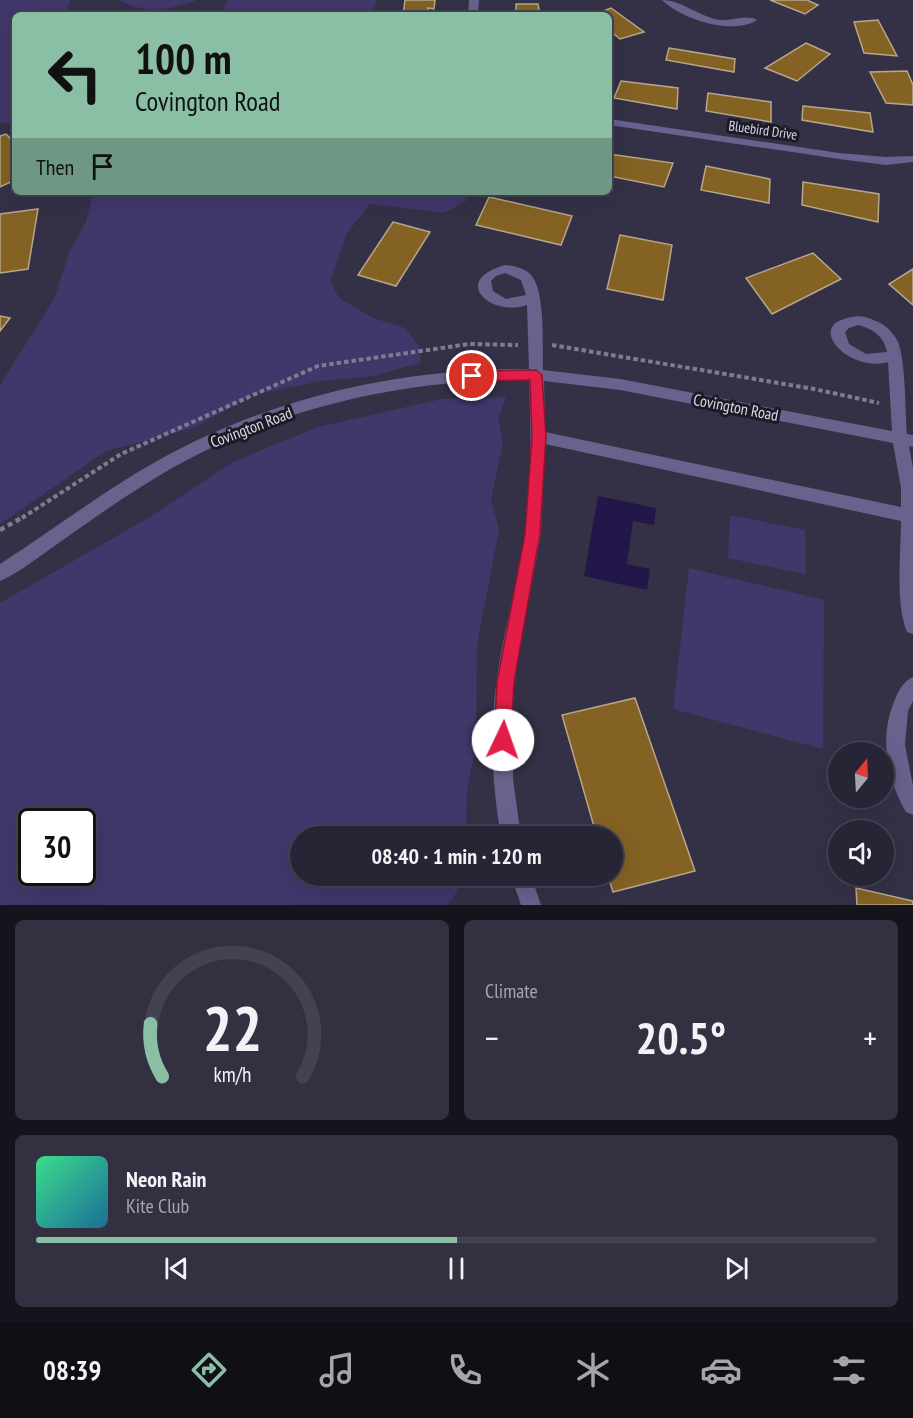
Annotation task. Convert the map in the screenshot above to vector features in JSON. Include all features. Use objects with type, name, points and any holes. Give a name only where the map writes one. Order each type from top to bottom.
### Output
[{"type":"street","points":[[667,0],[682,11],[713,21],[731,23],[752,20]]},
{"type":"street","name":"Bluebird Drive","points":[[612,122],[839,156],[886,161],[913,159]]},
{"type":"street","points":[[509,826],[502,759],[506,682],[532,534],[539,437],[533,297]]},
{"type":"street","points":[[894,356],[906,440],[909,488],[909,593],[913,626]]},
{"type":"street","name":"Covington Road","points":[[0,573],[155,471],[188,452],[261,421],[314,403],[397,383],[495,374],[536,375],[634,387],[906,440]]},
{"type":"street","points":[[539,437],[909,516]]},
{"type":"street","points":[[913,686],[903,699],[897,719],[897,772],[906,796],[913,805]]},
{"type":"street","points":[[524,886],[531,905]]},
{"type":"shaded area","points":[[0,0],[71,0],[65,12],[12,12],[12,124],[0,122]]},
{"type":"shaded area","points":[[119,0],[197,0],[168,8],[148,9],[138,8]]},
{"type":"shaded area","points":[[228,0],[377,0],[373,12],[222,12]]},
{"type":"shaded area","points":[[92,195],[469,195],[466,201],[444,213],[370,204],[347,233],[330,281],[339,298],[373,318],[405,328],[421,349],[420,363],[372,376],[321,381],[253,395],[193,428],[106,451],[0,524],[0,385],[54,299],[70,250],[86,222]]},
{"type":"shaded area","points":[[506,397],[498,419],[503,443],[491,499],[499,530],[477,645],[476,743],[467,791],[466,826],[290,826],[290,886],[458,886],[457,892],[447,905],[0,905],[0,603],[150,517],[233,462],[318,427],[442,399]]},
{"type":"shaded area","points":[[598,496],[656,508],[654,525],[633,521],[627,564],[650,569],[647,590],[584,576]]},
{"type":"shaded area","points":[[730,515],[805,530],[806,574],[728,558]]},
{"type":"shaded area","points":[[689,568],[824,600],[823,749],[673,709]]},
{"type":"building","points":[[405,0],[435,0],[434,9],[428,8],[428,12],[403,12]]},
{"type":"building","points":[[770,0],[807,0],[818,5],[805,14]]},
{"type":"building","points":[[516,4],[538,4],[539,12],[516,12]]},
{"type":"building","points":[[611,8],[644,32],[620,39],[612,32],[612,12],[601,12]]},
{"type":"building","points":[[878,20],[897,56],[864,53],[854,22]]},
{"type":"building","points":[[806,43],[830,54],[797,81],[765,68]]},
{"type":"building","points":[[669,48],[735,59],[734,72],[666,60]]},
{"type":"building","points":[[907,71],[913,85],[913,105],[886,103],[870,72]]},
{"type":"building","points":[[621,81],[678,88],[677,109],[614,98]]},
{"type":"building","points":[[708,93],[771,102],[771,122],[706,111]]},
{"type":"building","points":[[803,106],[870,113],[873,132],[802,120]]},
{"type":"building","points":[[6,134],[12,140],[12,181],[0,187],[0,136]]},
{"type":"building","points":[[612,154],[673,163],[664,187],[612,177]]},
{"type":"building","points":[[706,166],[770,179],[769,203],[701,190]]},
{"type":"building","points":[[803,182],[879,194],[878,222],[802,205]]},
{"type":"building","points":[[489,197],[572,216],[561,245],[476,225]]},
{"type":"building","points":[[38,209],[28,269],[0,273],[0,214]]},
{"type":"building","points":[[393,222],[430,232],[396,286],[358,275]]},
{"type":"building","points":[[620,235],[672,245],[663,300],[607,289]]},
{"type":"building","points":[[813,253],[841,279],[772,314],[746,278]]},
{"type":"building","points":[[913,269],[913,305],[889,284]]},
{"type":"building","points":[[0,316],[10,318],[0,331]]},
{"type":"building","points":[[635,698],[695,871],[613,892],[611,886],[623,886],[623,826],[594,826],[562,715]]},
{"type":"building","points":[[856,888],[913,901],[913,905],[857,905]]},
{"type":"route","points":[[472,376],[536,375],[539,437],[532,534],[506,682],[503,740]]}]
